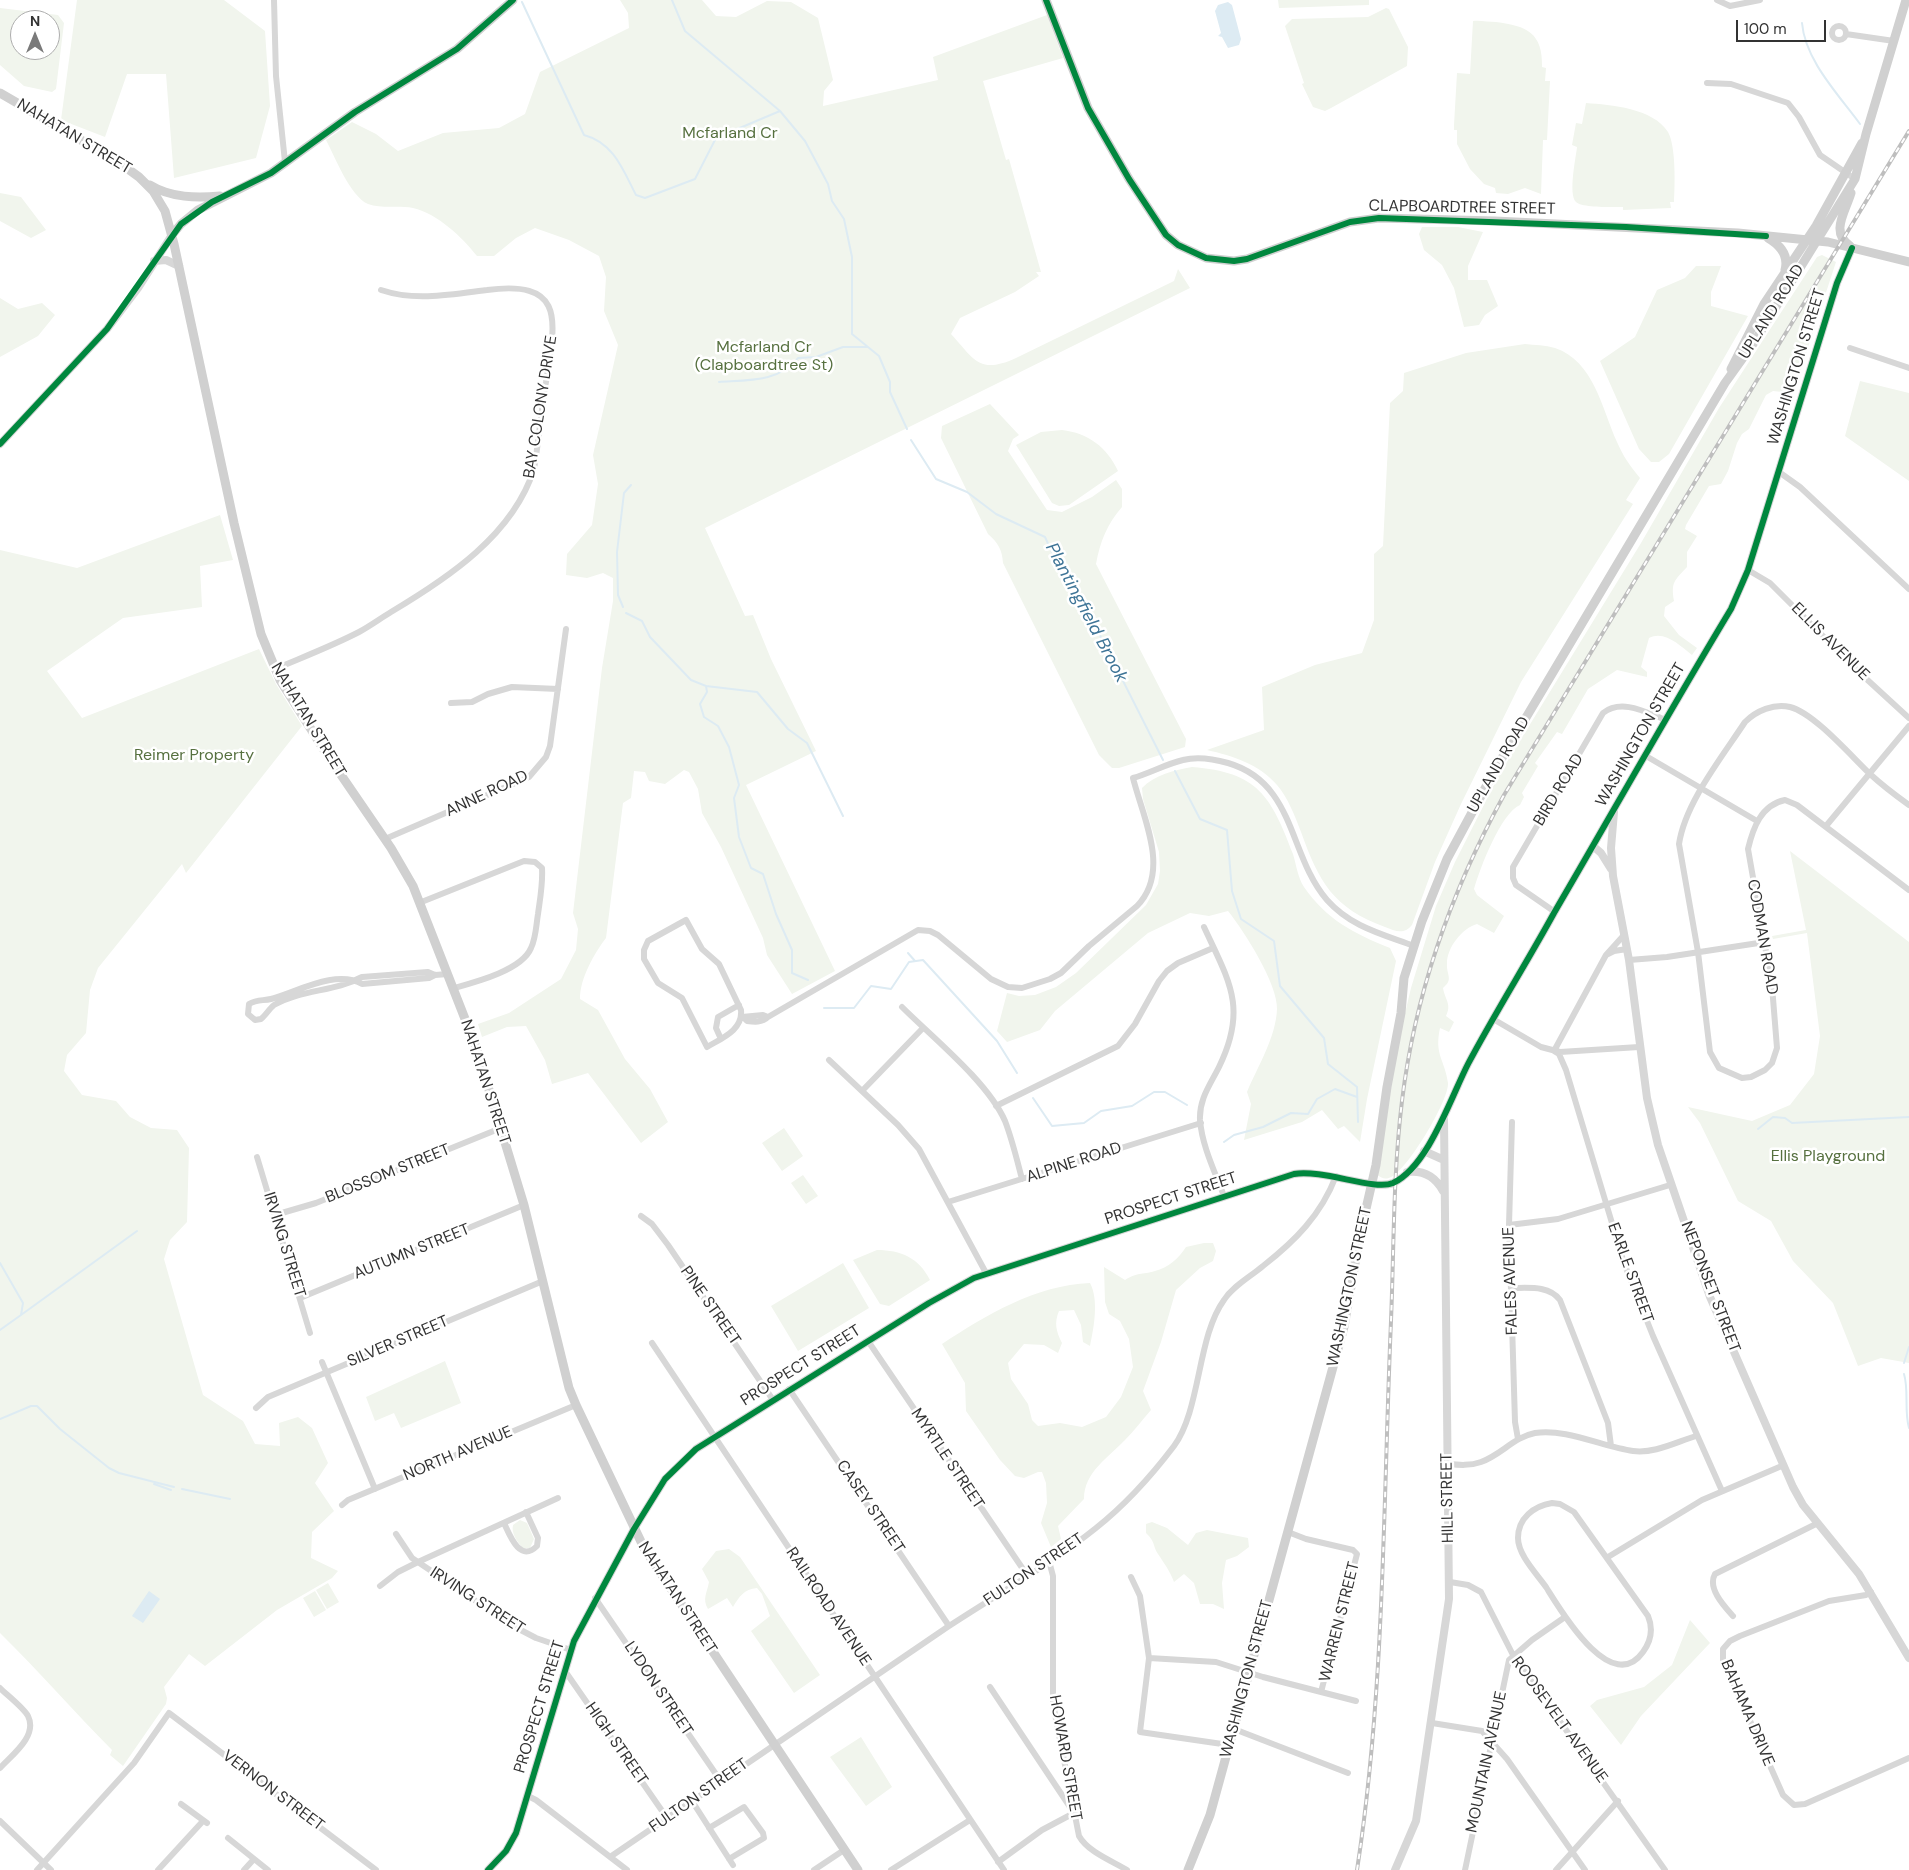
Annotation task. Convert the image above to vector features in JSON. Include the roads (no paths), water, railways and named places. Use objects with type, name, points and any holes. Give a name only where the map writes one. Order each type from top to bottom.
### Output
[{"type":"main road","points":[[172,235],[181,224],[198,210],[260,180],[355,112],[457,50],[513,0]]},
{"type":"main road","name":"CLAPBOARDTREE STREET","points":[[1046,0],[1079,90],[1125,172],[1166,235],[1178,245],[1206,258],[1234,261],[1247,259],[1345,223],[1376,218],[1626,227],[1817,240],[1909,262]]},
{"type":"main road","points":[[1852,248],[1840,238],[1838,231],[1855,179],[1866,134],[1906,0]]},
{"type":"main road","name":"NAHATAN STREET","points":[[0,93],[117,160],[146,182],[165,211],[179,266],[260,634],[275,669],[326,753],[406,873],[454,988],[476,1047],[524,1205],[576,1405],[634,1529],[685,1612],[858,1870]]},
{"type":"main road","points":[[1806,240],[1846,173],[1866,134]]},
{"type":"main road","points":[[1817,240],[1855,179]]},
{"type":"main road","points":[[146,182],[163,192],[190,197],[226,195]]},
{"type":"main road","points":[[1766,236],[1784,252],[1786,260],[1784,273]]},
{"type":"main road","name":"UPLAND ROAD","points":[[1726,384],[1749,331],[1806,240]]},
{"type":"main road","name":"UPLAND ROAD","points":[[1372,1185],[1401,1013],[1404,978],[1447,859],[1488,782],[1726,384],[1817,240]]},
{"type":"main road","name":"WASHINGTON STREET","points":[[1188,1870],[1210,1815],[1344,1327],[1360,1235],[1372,1185]]},
{"type":"street","points":[[274,0],[276,76],[285,162]]},
{"type":"street","points":[[1717,0],[1730,6],[1760,0]]},
{"type":"street","points":[[1846,34],[1894,41]]},
{"type":"street","points":[[1707,83],[1731,84],[1788,103],[1799,117],[1816,151],[1824,159],[1855,179]]},
{"type":"street","points":[[0,444],[107,329],[138,288],[172,235]]},
{"type":"street","name":"WASHINGTON STREET","points":[[1372,1185],[1393,1183],[1407,1172],[1424,1151],[1444,1118],[1458,1086],[1493,1019],[1730,609],[1748,570],[1837,283],[1852,248]]},
{"type":"street","points":[[154,261],[166,260],[179,266]]},
{"type":"street","name":"BAY COLONY DRIVE","points":[[275,669],[361,631],[436,583],[489,541],[528,488],[534,469],[552,349],[554,320],[550,308],[540,297],[524,289],[488,289],[427,298],[398,295],[381,290]]},
{"type":"street","points":[[1850,348],[1909,368]]},
{"type":"street","points":[[1779,472],[1800,487],[1909,589]]},
{"type":"street","name":"ELLIS AVENUE","points":[[1748,570],[1770,583],[1861,674],[1909,717]]},
{"type":"street","name":"ANNE ROAD","points":[[385,839],[528,777],[546,757],[550,746],[566,629]]},
{"type":"street","points":[[450,703],[472,702],[488,694],[512,687],[558,689]]},
{"type":"street","name":"BIRD ROAD","points":[[1555,912],[1516,885],[1513,878],[1513,867],[1603,713],[1609,708],[1621,706],[1666,720]]},
{"type":"street","name":"CODMAN ROAD","points":[[1757,821],[1748,850],[1749,864],[1766,942],[1777,1048],[1772,1063],[1766,1070],[1751,1077],[1734,1076],[1718,1068],[1714,1061],[1707,1032],[1698,952],[1679,844],[1681,834],[1703,788],[1751,715],[1771,707],[1783,706],[1798,710],[1809,717],[1870,774],[1909,805]]},
{"type":"street","points":[[1826,826],[1909,726]]},
{"type":"street","points":[[1646,756],[1757,821],[1766,809],[1785,800],[1798,805],[1909,890]]},
{"type":"street","points":[[743,1017],[736,1027],[707,1047],[682,998],[662,987],[653,977],[644,959],[644,951],[648,941],[686,920],[702,950],[719,964],[746,1022],[764,1021],[916,931],[926,930],[938,935],[985,975],[1008,987],[1028,986],[1058,975],[1137,906],[1150,886],[1154,871],[1154,857],[1133,778],[1172,763],[1196,758],[1234,765],[1263,782],[1283,808],[1306,867],[1328,901],[1347,918],[1361,927],[1414,946]]},
{"type":"street","name":"NEPONSET STREET","points":[[1615,809],[1611,848],[1614,876],[1629,960],[1646,1098],[1670,1185],[1710,1297],[1800,1499],[1848,1558],[1871,1592],[1909,1658]]},
{"type":"street","points":[[1594,843],[1611,848]]},
{"type":"street","name":"NEPONSET STREET","points":[[1594,843],[1614,876]]},
{"type":"street","points":[[419,903],[524,861],[535,862],[542,868],[543,879],[534,937],[531,949],[524,959],[508,969],[454,988]]},
{"type":"street","points":[[1204,927],[1232,989],[1234,1007],[1224,1056],[1202,1097],[1200,1123],[1206,1150],[1224,1196]]},
{"type":"street","points":[[1554,1051],[1606,956],[1624,935]]},
{"type":"street","points":[[1629,960],[1766,942]]},
{"type":"street","points":[[996,1106],[1118,1046],[1135,1024],[1159,981],[1178,963],[1213,948]]},
{"type":"street","points":[[1606,956],[1614,951],[1627,949]]},
{"type":"street","points":[[356,980],[296,996],[273,1006],[258,1020],[252,1019],[248,1014],[249,1004],[270,1000],[320,983],[339,979],[356,980],[362,984],[429,978],[435,975],[448,974]]},
{"type":"street","points":[[721,1039],[716,1028],[718,1017],[739,1005]]},
{"type":"street","points":[[902,1007],[973,1077],[996,1106],[1004,1120],[1022,1179]]},
{"type":"street","points":[[1493,1019],[1541,1047],[1554,1051],[1571,1053],[1639,1047]]},
{"type":"street","points":[[862,1091],[923,1028]]},
{"type":"street","name":"EARLE STREET","points":[[1554,1051],[1559,1054],[1566,1070],[1606,1205],[1638,1298],[1696,1436],[1722,1491]]},
{"type":"street","points":[[829,1060],[898,1125],[919,1149],[986,1273]]},
{"type":"street","name":"HILL STREET","points":[[1395,1870],[1416,1821],[1445,1635],[1450,1582],[1444,1118]]},
{"type":"street","name":"FALES AVENUE","points":[[1512,1122],[1509,1225],[1515,1422],[1518,1439]]},
{"type":"street","name":"ALPINE ROAD","points":[[948,1202],[1200,1123]]},
{"type":"street","name":"BLOSSOM STREET","points":[[275,1215],[316,1203],[500,1128]]},
{"type":"street","points":[[1424,1151],[1444,1160]]},
{"type":"street","name":"IRVING STREET","points":[[256,1157],[310,1333]]},
{"type":"street","name":"PROSPECT STREET","points":[[493,1869],[516,1833],[571,1650],[596,1598],[634,1529],[665,1479],[696,1449],[952,1288],[986,1273],[1294,1174],[1314,1172],[1372,1185]]},
{"type":"street","points":[[1407,1172],[1427,1174],[1438,1183],[1444,1192]]},
{"type":"street","name":"FULTON STREET","points":[[610,1857],[720,1780],[1049,1561],[1096,1528],[1117,1509],[1176,1443],[1184,1426],[1212,1324],[1222,1301],[1231,1291],[1286,1248],[1303,1231],[1327,1198],[1336,1176]]},
{"type":"street","points":[[1509,1225],[1558,1219],[1670,1185]]},
{"type":"street","name":"AUTUMN STREET","points":[[300,1298],[524,1205]]},
{"type":"street","name":"PINE STREET","points":[[641,1216],[652,1224],[668,1245],[773,1400]]},
{"type":"street","name":"SILVER STREET","points":[[256,1408],[268,1397],[544,1281]]},
{"type":"street","points":[[1511,1288],[1538,1288],[1551,1292],[1560,1300],[1608,1423],[1611,1446]]},
{"type":"street","name":"MYRTLE STREET","points":[[868,1341],[1027,1575]]},
{"type":"street","name":"RAILROAD AVENUE","points":[[652,1343],[1004,1870]]},
{"type":"street","points":[[322,1362],[376,1489]]},
{"type":"street","name":"CASEY STREET","points":[[790,1389],[949,1626]]},
{"type":"street","name":"NORTH AVENUE","points":[[342,1505],[348,1500],[576,1405]]},
{"type":"street","points":[[1447,1464],[1467,1465],[1483,1461],[1518,1439],[1534,1433],[1548,1432],[1643,1451],[1696,1436]]},
{"type":"street","points":[[1608,1557],[1680,1512],[1722,1491],[1784,1465]]},
{"type":"street","points":[[380,1586],[398,1572],[418,1562],[558,1498]]},
{"type":"street","points":[[1560,1504],[1568,1507],[1574,1512],[1608,1557],[1648,1616],[1651,1632],[1645,1649],[1640,1656],[1625,1663],[1610,1662],[1596,1654],[1565,1617],[1520,1547],[1519,1533],[1524,1519],[1541,1505],[1560,1504]]},
{"type":"street","points":[[504,1523],[515,1546],[524,1552],[529,1552],[537,1546],[538,1538],[526,1512]]},
{"type":"street","points":[[1733,1616],[1715,1592],[1713,1584],[1715,1574],[1818,1523]]},
{"type":"street","name":"WARREN STREET","points":[[1288,1532],[1306,1540],[1356,1552],[1357,1559],[1322,1692]]},
{"type":"street","name":"IRVING STREET","points":[[396,1534],[412,1558],[513,1626],[536,1638],[571,1650]]},
{"type":"street","name":"HOWARD STREET","points":[[1049,1561],[1053,1585],[1053,1704],[1074,1813],[1082,1841],[1127,1870]]},
{"type":"street","points":[[1130,1577],[1140,1596],[1149,1658],[1140,1732],[1229,1745]]},
{"type":"street","name":"ROOSEVELT AVENUE","points":[[1450,1582],[1468,1585],[1481,1592],[1513,1655],[1665,1870]]},
{"type":"street","name":"BAHAMA DRIVE","points":[[1871,1592],[1866,1595],[1828,1601],[1740,1636],[1730,1641],[1722,1649],[1723,1660],[1783,1795],[1794,1805],[1805,1804],[1909,1758]]},
{"type":"street","name":"LYDON STREET","points":[[596,1598],[720,1780]]},
{"type":"street","points":[[1513,1655],[1565,1617]]},
{"type":"street","name":"MOUNTAIN AVENUE","points":[[1464,1870],[1505,1674],[1513,1655]]},
{"type":"street","points":[[1149,1658],[1207,1660],[1356,1701]]},
{"type":"street","name":"HIGH STREET","points":[[565,1671],[667,1818]]},
{"type":"street","points":[[990,1687],[1074,1813],[1042,1830],[998,1862]]},
{"type":"street","points":[[0,1688],[28,1716],[30,1727],[26,1739],[0,1768]]},
{"type":"street","name":"VERNON STREET","points":[[43,1863],[134,1763],[169,1713],[376,1870]]},
{"type":"street","points":[[1432,1723],[1471,1728],[1482,1731],[1491,1739],[1584,1870]]},
{"type":"street","points":[[1234,1729],[1348,1772]]},
{"type":"street","points":[[528,1796],[536,1800],[627,1870]]},
{"type":"street","points":[[692,1801],[709,1828],[731,1862],[764,1838],[763,1833],[744,1807],[709,1828]]},
{"type":"street","points":[[1556,1870],[1618,1801]]},
{"type":"street","points":[[158,1870],[205,1822],[181,1804]]},
{"type":"street","points":[[891,1870],[970,1820]]},
{"type":"street","points":[[0,1821],[51,1870]]},
{"type":"street","points":[[228,1838],[268,1870]]},
{"type":"street","points":[[814,1870],[844,1850]]},
{"type":"street","points":[[244,1870],[254,1859]]},
{"type":"street","points":[[37,1870],[43,1863]]},
{"type":"waterway","name":"Plantingfield Brook","points":[[672,0],[685,31],[780,111],[805,141],[828,184],[832,201],[844,219],[852,257],[852,334],[879,356],[890,382],[890,392],[907,429]]},
{"type":"waterway","points":[[522,2],[584,135],[603,144],[610,151],[622,167],[636,195],[645,198],[695,179],[716,138],[780,111]]},
{"type":"waterway","points":[[1802,23],[1804,37],[1816,63],[1860,124]]},
{"type":"waterway","points":[[719,382],[752,380],[772,376],[791,366],[798,358],[816,357],[843,347],[868,347]]},
{"type":"waterway","name":"Plantingfield Brook","points":[[911,440],[936,479],[967,492],[996,514],[1045,537],[1060,570],[1071,578],[1163,760]]},
{"type":"waterway","points":[[623,607],[618,595],[617,552],[624,493],[631,485]]},
{"type":"waterway","points":[[626,613],[642,621],[650,637],[691,680],[706,686],[707,692],[700,704],[704,717],[718,726],[729,747],[739,785],[734,798],[739,837],[751,868],[763,874],[776,914],[792,950],[792,973],[808,980]]},
{"type":"waterway","points":[[706,686],[757,692],[788,729],[807,743],[843,816]]},
{"type":"waterway","name":"Plantingfield Brook","points":[[1175,771],[1200,819],[1227,830],[1232,891],[1241,919],[1274,941],[1280,986],[1324,1038],[1328,1064],[1357,1087],[1358,1122]]},
{"type":"waterway","points":[[908,953],[915,961]]},
{"type":"waterway","points":[[824,1008],[854,1008],[871,986],[891,989],[909,962],[923,960],[997,1041],[1017,1073]]},
{"type":"waterway","points":[[1224,1142],[1234,1135],[1263,1127],[1291,1113],[1308,1114],[1317,1099],[1335,1089],[1357,1097]]},
{"type":"waterway","points":[[1033,1098],[1052,1126],[1084,1123],[1101,1111],[1132,1106],[1154,1092],[1165,1092],[1187,1105]]},
{"type":"waterway","name":"Plantingfield Brook","points":[[1758,1129],[1773,1117],[1785,1118],[1792,1123],[1909,1117]]},
{"type":"waterway","points":[[21,1315],[137,1231]]},
{"type":"waterway","points":[[0,1263],[23,1303],[21,1315],[0,1330]]},
{"type":"waterway","points":[[1904,1363],[1909,1347]]},
{"type":"waterway","points":[[1904,1374],[1909,1428]]},
{"type":"waterway","points":[[0,1419],[31,1406],[37,1406],[60,1429],[109,1468],[119,1473],[174,1487]]},
{"type":"waterway","points":[[154,1484],[171,1490]]},
{"type":"waterway","points":[[182,1489],[230,1499]]},
{"type":"railway","points":[[1357,1870],[1373,1734],[1382,1596],[1394,1211],[1399,1128],[1408,1061],[1416,1021],[1438,943],[1468,868],[1504,795],[1909,131]]},
{"type":"park label","name":"Mcfarland Cr","points":[[730,134]]},
{"type":"park label","name":"Mcfarland Cr (Clapboardtree St)","points":[[764,357]]},
{"type":"park label","name":"Reimer Property","points":[[194,756]]},
{"type":"park label","name":"Ellis Playground","points":[[1828,1157]]}]
